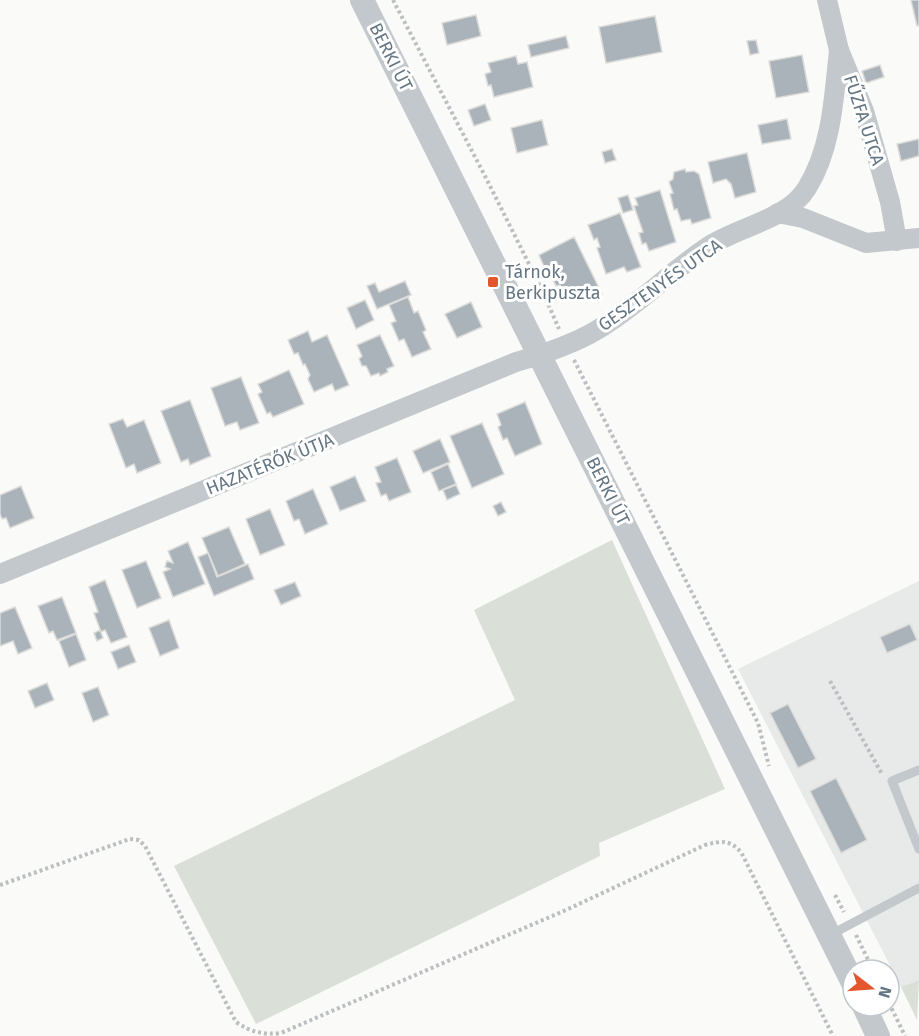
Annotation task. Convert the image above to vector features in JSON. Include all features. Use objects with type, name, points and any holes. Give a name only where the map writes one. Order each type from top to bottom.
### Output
[{"type":"street","name":"BERKI ÚT","points":[[362,0],[540,355],[840,929],[847,958]]},
{"type":"street","name":"FŰZFA UTCA","points":[[827,0],[839,50],[864,111],[890,202],[897,241]]},
{"type":"street","name":"GESZTENYÉS UTCA","points":[[540,355],[567,345],[607,323],[708,246],[793,204],[807,189],[825,144],[839,50]]},
{"type":"street","points":[[778,213],[803,218],[866,243],[919,238]]},
{"type":"street","name":"HAZATÉRŐK ÚTJA","points":[[0,574],[516,362],[540,355]]},
{"type":"street","points":[[870,1018],[878,1036]]},
{"type":"lane","points":[[919,770],[892,781],[919,849]]},
{"type":"lane","points":[[840,929],[919,888]]},
{"type":"path","points":[[393,0],[485,176],[567,345],[758,723],[772,775]]},
{"type":"path","points":[[830,681],[880,773],[892,781]]},
{"type":"path","points":[[0,885],[130,839],[139,840],[145,846],[236,1022],[249,1030],[266,1035],[281,1033],[566,910],[705,845],[724,842],[734,844],[741,852],[832,1036]]},
{"type":"path","points":[[835,894],[840,929],[863,958]]},
{"type":"path","points":[[896,1018],[905,1036]]},
{"type":"shaded area","points":[[612,540],[725,789],[599,843],[600,856],[256,1024],[174,866],[515,700],[474,610]]},
{"type":"shaded area","points":[[919,581],[919,980],[901,987],[901,958],[886,958],[738,669]]},
{"type":"shaded area","points":[[919,980],[917,1020],[901,987]]},
{"type":"building","points":[[911,0],[919,0],[919,25],[917,26]]},
{"type":"building","points":[[476,15],[481,36],[447,45],[442,23]]},
{"type":"building","points":[[655,16],[662,52],[606,63],[599,27]]},
{"type":"building","points":[[566,36],[569,48],[531,57],[528,45]]},
{"type":"building","points":[[756,40],[759,53],[750,55],[747,41]]},
{"type":"building","points":[[802,55],[809,92],[776,98],[769,61]]},
{"type":"building","points":[[516,56],[518,64],[527,62],[533,87],[494,97],[485,74],[491,72],[488,63]]},
{"type":"building","points":[[880,65],[884,77],[866,83],[862,71]]},
{"type":"building","points":[[485,104],[491,120],[474,126],[468,110]]},
{"type":"building","points":[[787,119],[791,139],[762,144],[758,125]]},
{"type":"building","points":[[542,120],[548,145],[517,153],[511,128]]},
{"type":"building","points":[[919,139],[919,156],[901,161],[897,144]]},
{"type":"building","points":[[612,149],[616,160],[605,163],[602,152]]},
{"type":"building","points":[[747,153],[756,192],[735,198],[731,184],[726,179],[713,183],[708,162]]},
{"type":"building","points":[[685,169],[686,172],[694,171],[699,174],[711,218],[692,224],[690,219],[681,221],[677,209],[674,210],[670,194],[673,193],[669,182],[673,179],[674,172]]},
{"type":"building","points":[[660,190],[676,242],[649,251],[646,243],[642,244],[639,233],[643,232],[634,206],[638,205],[635,198]]},
{"type":"building","points":[[628,195],[633,210],[623,213],[618,198]]},
{"type":"building","points":[[620,213],[641,267],[627,272],[624,267],[606,274],[597,248],[600,247],[597,238],[594,240],[588,225]]},
{"type":"building","points":[[574,237],[602,294],[588,300],[585,293],[567,301],[560,285],[556,286],[551,275],[554,274],[552,269],[546,271],[539,255]]},
{"type":"building","points":[[405,281],[411,295],[377,309],[367,286],[375,283],[379,292]]},
{"type":"building","points":[[408,297],[414,313],[418,311],[426,330],[423,332],[431,349],[412,357],[404,339],[399,341],[391,323],[396,321],[389,305]]},
{"type":"building","points":[[365,300],[374,320],[356,329],[347,308]]},
{"type":"building","points":[[471,302],[482,327],[457,338],[445,314]]},
{"type":"building","points":[[308,331],[312,342],[327,335],[349,385],[335,391],[332,384],[314,392],[305,364],[303,365],[298,353],[294,354],[288,340]]},
{"type":"building","points":[[380,335],[394,366],[380,376],[379,373],[371,376],[366,366],[362,366],[359,359],[362,356],[357,345]]},
{"type":"building","points":[[289,370],[304,404],[273,417],[270,412],[267,414],[258,394],[262,392],[258,384]]},
{"type":"building","points":[[241,377],[259,423],[240,430],[237,422],[225,426],[211,388]]},
{"type":"building","points":[[190,400],[211,456],[190,465],[188,459],[181,462],[161,411]]},
{"type":"building","points":[[525,402],[542,444],[515,456],[507,438],[503,440],[498,427],[501,425],[497,414]]},
{"type":"building","points":[[123,419],[127,427],[144,420],[161,463],[137,473],[134,464],[126,468],[109,424]]},
{"type":"building","points":[[482,423],[504,474],[472,488],[450,436]]},
{"type":"building","points":[[440,439],[450,462],[423,473],[413,451]]},
{"type":"building","points":[[397,458],[411,492],[389,501],[386,494],[381,496],[376,483],[381,482],[375,467]]},
{"type":"building","points":[[448,464],[456,484],[439,491],[431,472]]},
{"type":"building","points":[[355,476],[366,501],[340,511],[330,487]]},
{"type":"building","points":[[456,485],[460,494],[447,500],[443,490]]},
{"type":"building","points":[[21,486],[34,518],[10,528],[6,518],[2,519],[0,514],[0,495]]},
{"type":"building","points":[[313,489],[328,524],[305,534],[299,519],[294,521],[286,501]]},
{"type":"building","points":[[501,502],[506,512],[498,516],[493,506]]},
{"type":"building","points":[[270,509],[285,545],[260,555],[246,519]]},
{"type":"building","points":[[229,527],[245,564],[218,576],[202,538]]},
{"type":"building","points":[[188,542],[205,584],[173,597],[163,572],[170,569],[165,567],[167,561],[173,563],[168,551]]},
{"type":"building","points":[[208,553],[217,577],[248,564],[254,579],[214,596],[198,557]]},
{"type":"building","points":[[146,561],[161,598],[137,608],[122,570]]},
{"type":"building","points":[[105,580],[127,637],[111,643],[105,630],[101,632],[94,613],[98,612],[89,587]]},
{"type":"building","points":[[295,582],[301,596],[281,605],[274,590]]},
{"type":"building","points":[[62,597],[76,633],[57,640],[53,631],[49,633],[38,606]]},
{"type":"building","points":[[15,607],[32,648],[18,654],[13,641],[0,646],[0,613]]},
{"type":"building","points":[[169,620],[179,648],[160,656],[149,628]]},
{"type":"building","points":[[910,624],[917,640],[887,653],[880,637]]},
{"type":"building","points":[[100,630],[103,638],[97,641],[94,633]]},
{"type":"building","points":[[76,634],[86,660],[69,667],[59,641]]},
{"type":"building","points":[[129,645],[136,662],[118,669],[111,652]]},
{"type":"building","points":[[47,683],[54,700],[35,708],[28,691]]},
{"type":"building","points":[[98,687],[109,715],[93,722],[82,693]]},
{"type":"building","points":[[788,704],[816,759],[798,768],[770,713]]},
{"type":"building","points":[[836,778],[867,840],[841,853],[810,791]]},
{"type":"place","name":"Tárnok, Berkipuszta","points":[[493,282]]}]
